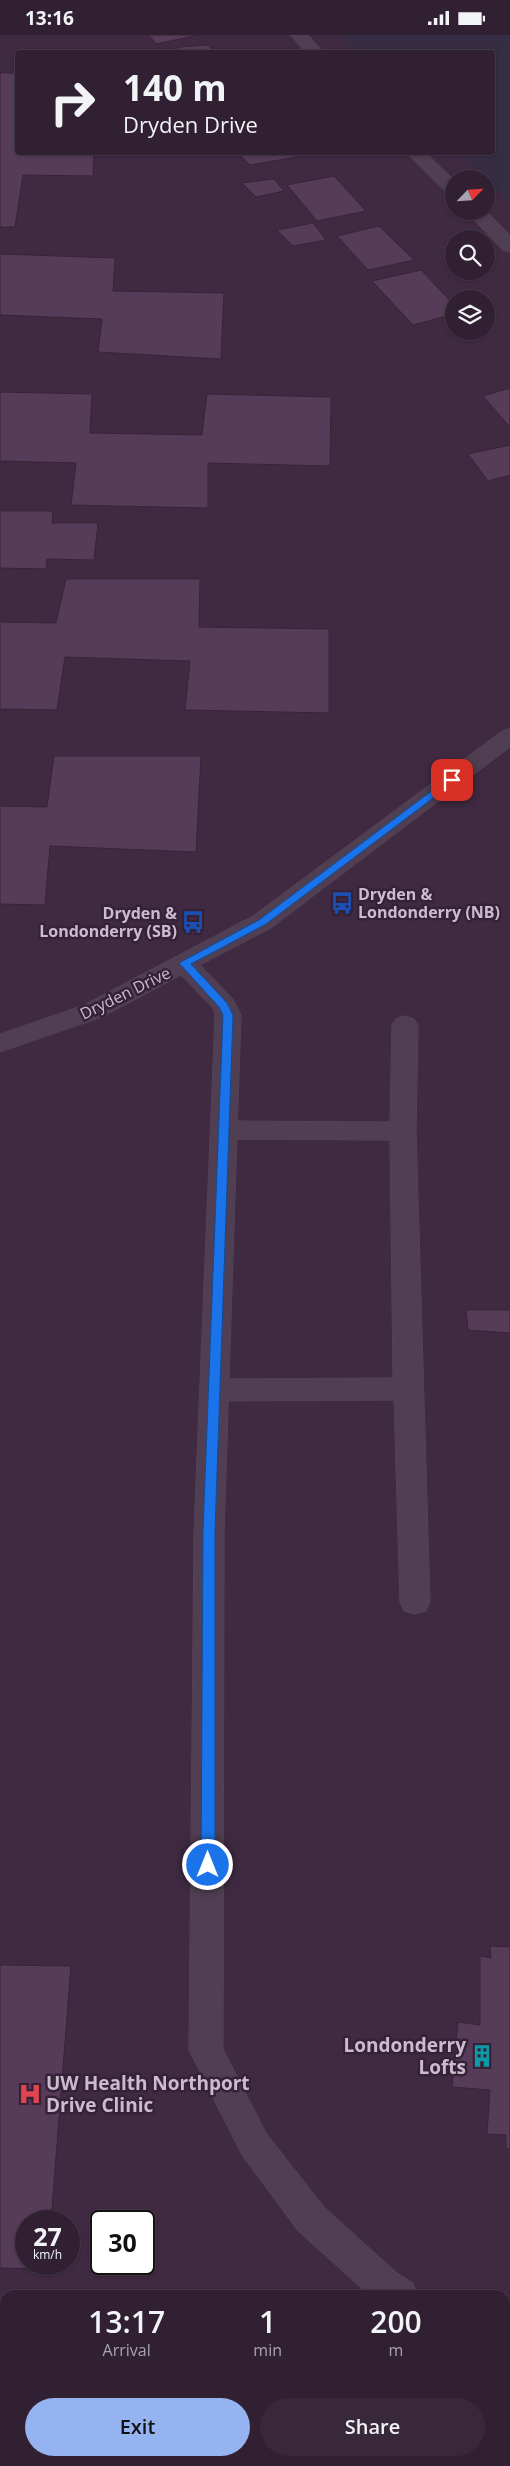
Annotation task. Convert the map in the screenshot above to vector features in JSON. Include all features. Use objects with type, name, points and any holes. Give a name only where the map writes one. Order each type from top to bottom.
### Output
[{"type":"street","points":[[298,35],[313,50]]},
{"type":"street","points":[[418,155],[445,181]]},
{"type":"street","points":[[484,220],[510,246]]},
{"type":"street","name":"Dryden Drive","points":[[0,1043],[93,1011],[262,922],[510,736]]},
{"type":"street","points":[[184,963],[224,1005],[228,1015],[209,1531],[206,2050],[254,2144],[311,2219],[384,2285],[392,2290]]},
{"type":"street","points":[[405,1025],[403,1131],[408,1389],[415,1601]]},
{"type":"street","points":[[224,1130],[403,1131]]},
{"type":"street","points":[[214,1390],[408,1389]]},
{"type":"shaded area","points":[[340,35],[510,35],[510,205],[495,190],[495,170],[475,170],[460,155],[495,155],[495,50],[356,50]]},
{"type":"building","points":[[149,35],[199,35],[156,44]]},
{"type":"building","points":[[208,45],[212,50],[170,50],[181,47]]},
{"type":"building","points":[[0,73],[15,73],[15,155],[94,155],[93,176],[23,175],[15,227],[0,227]]},
{"type":"building","points":[[240,155],[309,155],[250,165]]},
{"type":"building","points":[[334,176],[366,211],[317,221],[287,185]]},
{"type":"building","points":[[274,179],[284,191],[256,197],[242,183]]},
{"type":"building","points":[[313,223],[326,240],[293,246],[277,230]]},
{"type":"building","points":[[379,226],[414,260],[368,270],[337,236]]},
{"type":"building","points":[[0,254],[115,258],[113,291],[224,293],[221,359],[98,352],[102,319],[0,315]]},
{"type":"building","points":[[421,270],[445,295],[445,316],[413,325],[372,281]]},
{"type":"building","points":[[510,388],[510,427],[483,396]]},
{"type":"building","points":[[0,392],[92,394],[90,433],[202,435],[207,394],[331,397],[330,466],[208,463],[208,508],[71,505],[76,463],[0,461]]},
{"type":"building","points":[[510,445],[510,475],[488,481],[468,454]]},
{"type":"building","points":[[0,511],[53,511],[52,523],[98,523],[94,560],[47,559],[46,569],[0,568]]},
{"type":"building","points":[[66,579],[200,579],[199,627],[329,629],[329,713],[185,710],[190,661],[65,657],[57,710],[0,709],[0,622],[56,623]]},
{"type":"building","points":[[54,756],[201,756],[196,852],[50,846],[45,905],[0,904],[0,806],[47,807]]},
{"type":"building","points":[[466,1310],[510,1310],[510,1333],[468,1330]]},
{"type":"building","name":"Londonderry Lofts","points":[[490,1946],[510,1947],[510,2149],[506,2149],[506,2135],[487,2134],[490,2090],[452,2087],[458,2022],[480,2025],[480,1956],[491,1958]]},
{"type":"building","name":"UW Health Northport Drive Clinic","points":[[0,1965],[71,1966],[52,2210],[15,2210],[15,2268],[0,2268]]},
{"type":"place","name":"Dryden & Londonderry (NB)","points":[[342,903]]},
{"type":"place","name":"Dryden & Londonderry (SB)","points":[[193,922]]},
{"type":"place","name":"Londonderry Lofts","points":[[482,2056]]},
{"type":"place","name":"UW Health Northport Drive Clinic","points":[[30,2094]]},
{"type":"route","points":[[208,1865],[209,1531],[228,1015],[224,1005],[184,963],[262,922],[452,780]]}]
